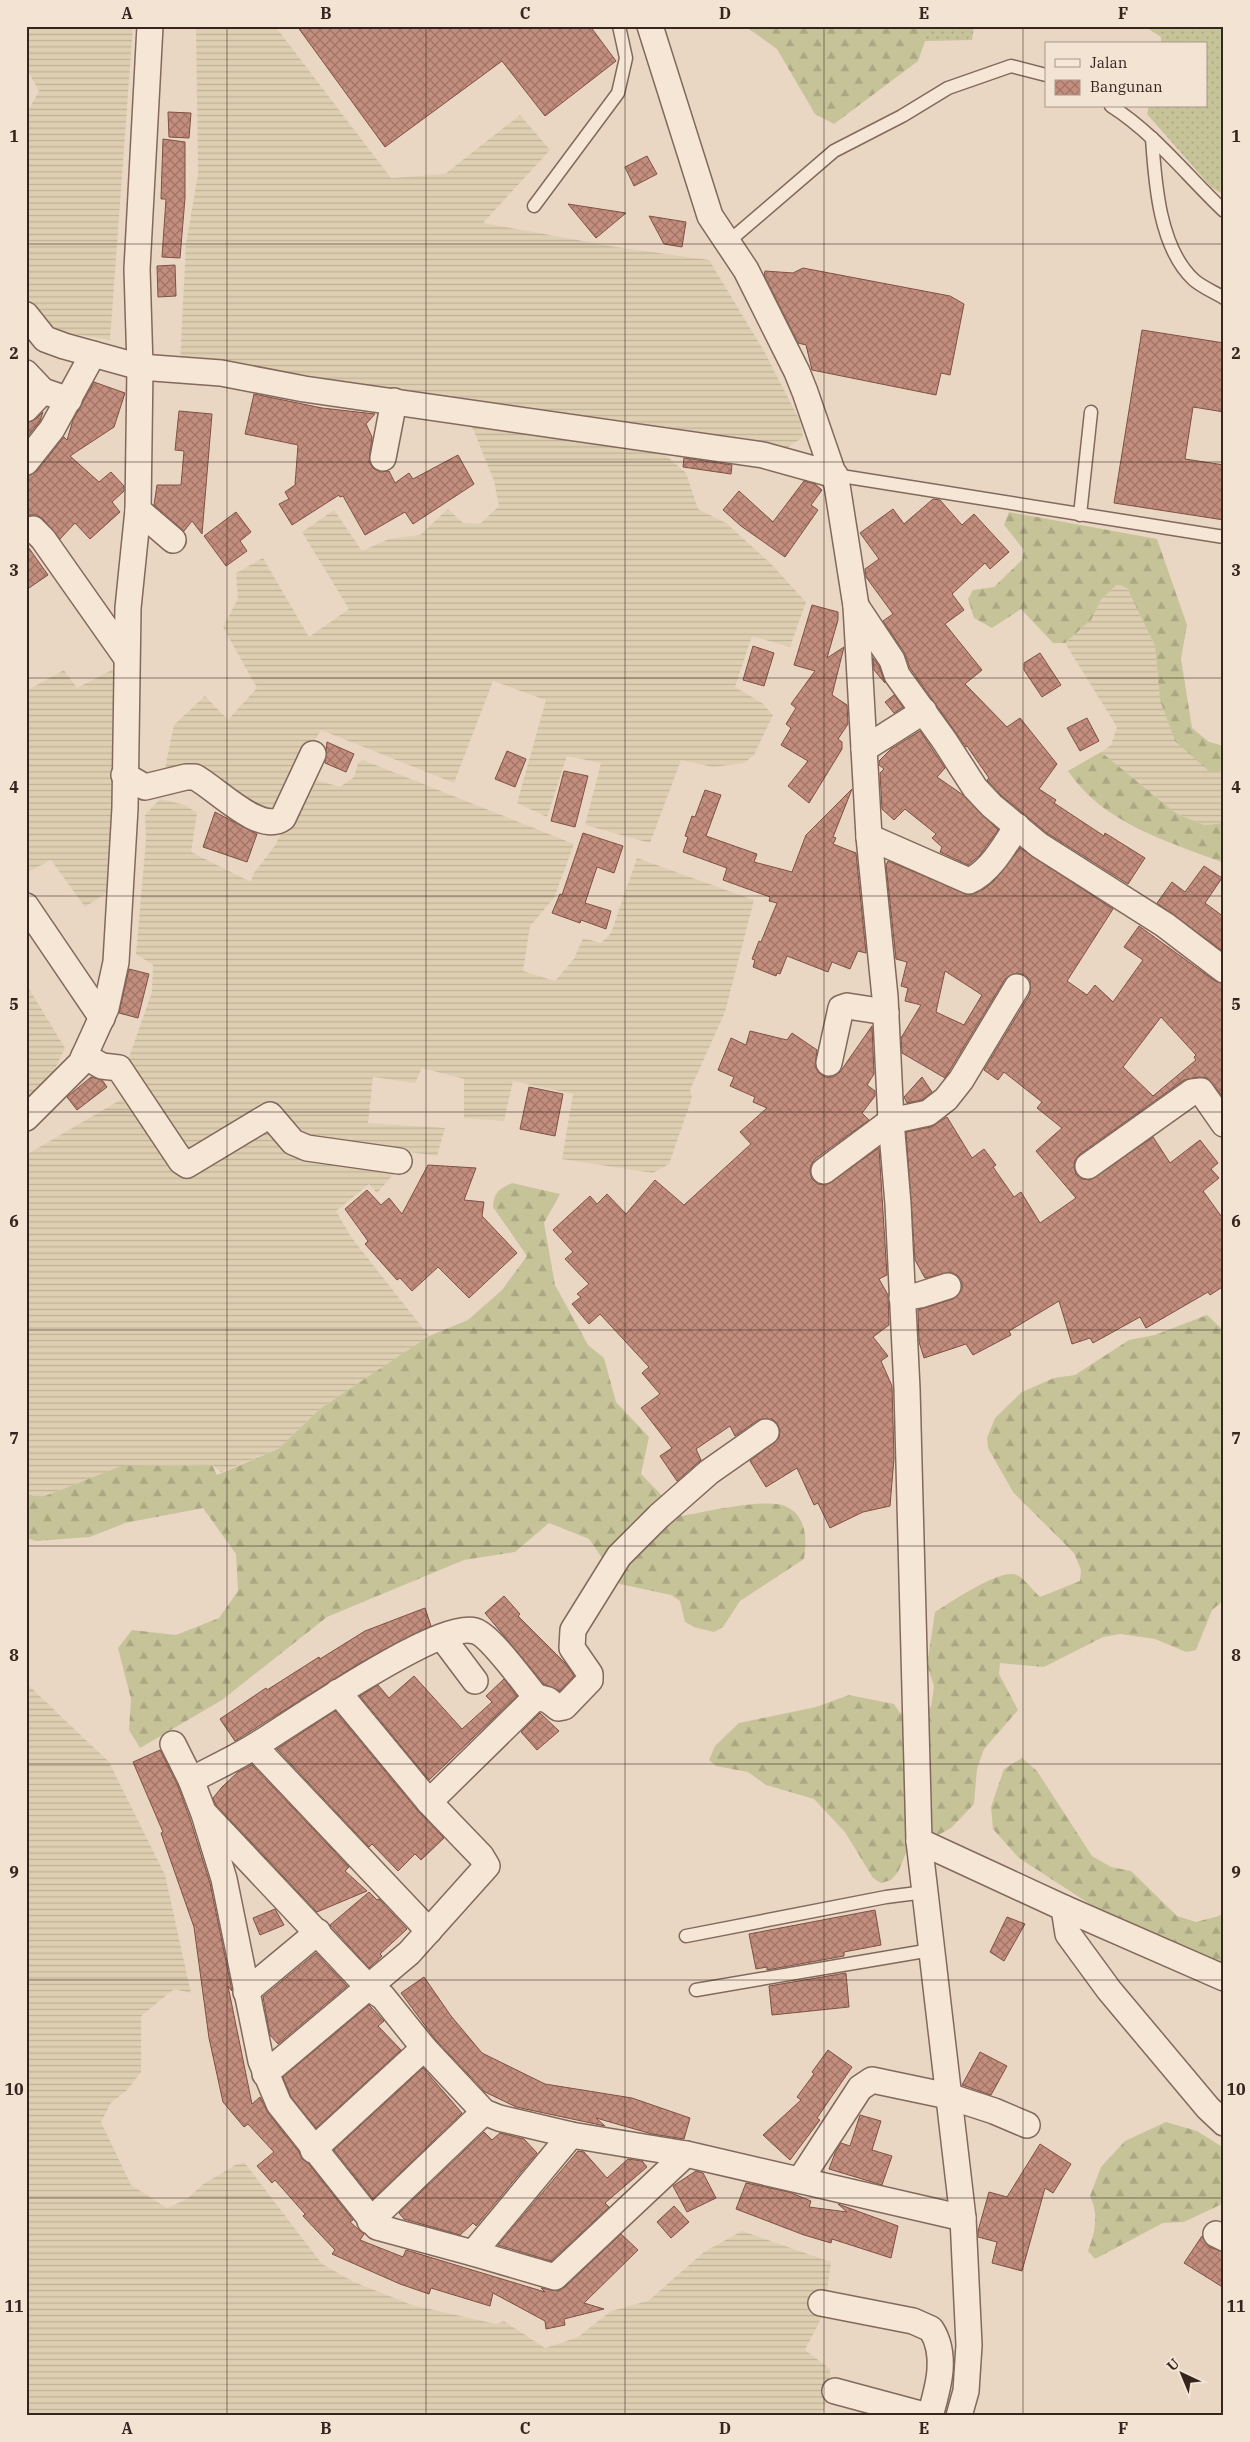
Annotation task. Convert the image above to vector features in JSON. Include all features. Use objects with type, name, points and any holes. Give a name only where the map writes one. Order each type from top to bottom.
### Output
[{"type":"street","points":[[26,1118],[81,1063],[102,1018],[116,962],[121,906],[128,600],[138,510],[140,367],[137,269],[150,26]]},
{"type":"street","points":[[650,26],[707,207],[716,226],[754,284],[797,372],[835,475],[856,606],[869,837],[886,1012],[891,1121],[898,1204],[907,1399],[919,1841],[963,2218],[969,2345],[966,2391],[959,2416]]},
{"type":"street","points":[[26,315],[45,339],[140,367],[221,373],[304,389],[763,455],[835,475]]},
{"type":"street","points":[[26,364],[45,339]]},
{"type":"street","points":[[26,462],[52,429],[93,354]]},
{"type":"street","points":[[26,409],[35,382],[69,400]]},
{"type":"street","points":[[383,458],[394,401]]},
{"type":"street","points":[[138,510],[173,540]]},
{"type":"street","points":[[26,530],[33,529],[43,539],[126,657]]},
{"type":"street","points":[[856,606],[892,660],[897,675],[924,711],[975,788],[1039,844],[1165,925],[1224,970]]},
{"type":"street","points":[[864,749],[924,711]]},
{"type":"street","points":[[124,774],[145,787],[186,777],[195,777],[255,819],[267,823],[276,823],[283,818],[313,754]]},
{"type":"street","points":[[869,837],[969,881],[978,877],[1006,844],[1017,826]]},
{"type":"street","points":[[26,906],[102,1018]]},
{"type":"street","points":[[824,1170],[891,1121],[928,1113],[946,1099],[961,1080],[1017,987]]},
{"type":"street","points":[[829,1063],[841,1008],[847,1006],[886,1012]]},
{"type":"street","points":[[84,1056],[102,1066],[119,1068],[181,1161],[187,1165],[270,1115],[293,1142],[307,1148],[399,1160]]},
{"type":"street","points":[[1088,1166],[1192,1092],[1201,1091],[1224,1124]]},
{"type":"street","points":[[902,1298],[920,1295],[948,1286]]},
{"type":"street","points":[[191,1780],[255,1746],[366,1674],[442,1637],[470,1630],[481,1634],[536,1697],[548,1700],[558,1708],[564,1707],[590,1680],[590,1674],[572,1648],[573,1630],[619,1556],[658,1516],[709,1472],[766,1432]]},
{"type":"street","points":[[442,1637],[476,1681]]},
{"type":"street","points":[[265,2074],[409,1952],[488,1866],[481,1856],[429,1802],[338,1692]]},
{"type":"street","points":[[429,1802],[536,1697]]},
{"type":"street","points":[[173,1744],[191,1780],[204,1814],[224,1879],[246,1992],[265,2074],[279,2104],[370,2221],[382,2230],[474,2253],[555,2277],[686,2154]]},
{"type":"street","points":[[255,1746],[428,1931]]},
{"type":"street","points":[[204,1814],[318,1932],[368,1987],[383,1997],[424,2048],[484,2112],[499,2118],[572,2136],[686,2154],[963,2218]]},
{"type":"street","points":[[919,1841],[1064,1908],[1224,1978]]},
{"type":"street","points":[[1064,1908],[1068,1934],[1109,1990],[1224,2124]]},
{"type":"street","points":[[246,1992],[318,1932]]},
{"type":"street","points":[[313,2150],[424,2048]]},
{"type":"street","points":[[800,2180],[864,2083],[872,2080],[948,2096],[994,2111],[1027,2126]]},
{"type":"street","points":[[370,2221],[484,2112]]},
{"type":"street","points":[[474,2253],[572,2136]]},
{"type":"street","points":[[821,2303],[913,2321],[931,2329],[939,2348],[940,2382],[929,2416],[835,2391]]},
{"type":"lane","points":[[534,206],[618,93],[626,58],[620,26]]},
{"type":"lane","points":[[728,242],[834,151],[902,116],[948,88],[1012,66],[1045,75]]},
{"type":"lane","points":[[1114,108],[1132,120],[1152,138],[1224,212]]},
{"type":"lane","points":[[1152,138],[1160,208],[1167,234],[1177,256],[1194,280],[1224,298]]},
{"type":"lane","points":[[1080,515],[1091,412]]},
{"type":"lane","points":[[835,475],[1224,537]]},
{"type":"lane","points":[[686,1936],[886,1897],[925,1892]]},
{"type":"lane","points":[[696,1990],[931,1950]]},
{"type":"shaded area","points":[[26,26],[133,26],[110,340],[50,330],[26,301],[26,114],[39,91],[26,68]]},
{"type":"shaded area","points":[[196,26],[275,26],[391,178],[445,174],[520,115],[550,150],[483,223],[616,247],[709,260],[764,351],[800,421],[803,437],[784,450],[180,363],[186,244],[198,174]]},
{"type":"shaded area","points":[[471,424],[662,452],[686,473],[698,509],[726,523],[771,564],[806,602],[790,647],[752,636],[735,687],[762,703],[773,715],[754,755],[744,763],[713,767],[681,760],[650,843],[585,825],[601,763],[567,756],[547,817],[517,803],[546,700],[493,681],[454,783],[321,730],[269,817],[195,768],[165,768],[174,725],[205,696],[228,720],[257,688],[223,627],[238,599],[236,573],[263,558],[309,637],[349,609],[302,532],[334,510],[362,551],[389,539],[420,535],[448,509],[463,523],[480,524],[499,506],[494,481]]},
{"type":"shaded area","points":[[1117,584],[1127,588],[1155,646],[1160,700],[1210,771],[1224,770],[1224,823],[1205,825],[1177,814],[1101,752],[1111,745],[1117,727],[1065,643],[1091,620],[1101,600]]},
{"type":"shaded area","points":[[114,669],[114,888],[85,907],[51,860],[26,873],[26,691],[64,670],[77,688]]},
{"type":"shaded area","points":[[363,760],[574,844],[554,898],[530,926],[523,971],[555,981],[574,959],[583,938],[601,943],[611,933],[637,858],[754,900],[725,1012],[690,1090],[692,1098],[669,1164],[653,1173],[562,1159],[573,1094],[513,1081],[504,1121],[464,1118],[464,1079],[422,1068],[415,1083],[373,1077],[368,1123],[445,1128],[437,1156],[310,1137],[275,1107],[261,1103],[192,1156],[127,1063],[152,992],[153,965],[136,954],[146,840],[145,815],[160,799],[185,805],[197,813],[191,852],[251,882],[253,874],[274,847],[309,778],[340,787],[354,777],[358,763]]},
{"type":"shaded area","points":[[26,984],[65,1048],[54,1071],[26,1104]]},
{"type":"shaded area","points":[[122,1099],[163,1155],[175,1166],[267,1123],[399,1168],[377,1193],[369,1184],[336,1211],[351,1237],[429,1336],[321,1408],[278,1449],[221,1472],[212,1465],[121,1466],[40,1498],[26,1493],[26,1155]]},
{"type":"shaded area","points":[[26,1683],[109,1762],[165,1875],[191,1993],[174,1989],[141,2016],[141,2072],[127,2090],[111,2103],[101,2122],[131,2185],[167,2208],[187,2199],[202,2185],[235,2165],[244,2162],[322,2264],[354,2282],[412,2305],[496,2324],[504,2321],[545,2348],[578,2337],[611,2311],[648,2301],[704,2252],[742,2231],[831,2262],[824,2313],[805,2350],[830,2369],[829,2390],[824,2410],[817,2416],[26,2416]]},
{"type":"green space","points":[[745,26],[921,26],[925,41],[918,61],[834,124],[815,114],[777,49]]},
{"type":"green space","points":[[921,26],[974,26],[972,40],[925,41]]},
{"type":"green space","points":[[1144,26],[1224,26],[1224,195],[1211,187],[1147,114],[1148,108],[1208,108],[1208,42],[1161,42],[1161,37]]},
{"type":"green space","points":[[1009,512],[1157,539],[1187,625],[1181,659],[1192,728],[1209,742],[1224,746],[1224,770],[1210,772],[1175,741],[1160,700],[1155,646],[1127,588],[1117,584],[1101,600],[1091,620],[1065,643],[1053,643],[1021,609],[992,628],[974,618],[968,599],[973,590],[994,587],[1022,560],[1024,550],[1004,525]]},
{"type":"green space","points":[[1101,752],[1177,814],[1205,825],[1224,823],[1224,863],[1138,829],[1100,805],[1068,771]]},
{"type":"green space","points":[[512,1183],[560,1194],[544,1223],[555,1285],[588,1345],[604,1358],[616,1402],[649,1437],[641,1474],[682,1516],[750,1505],[776,1504],[785,1506],[798,1515],[804,1529],[804,1559],[740,1601],[723,1627],[714,1632],[694,1627],[685,1622],[680,1601],[671,1595],[620,1584],[589,1539],[549,1523],[515,1552],[464,1560],[327,1617],[222,1700],[140,1748],[129,1730],[131,1699],[118,1648],[132,1630],[176,1635],[219,1618],[238,1591],[236,1554],[203,1508],[125,1523],[90,1537],[36,1541],[26,1538],[26,1493],[40,1498],[121,1466],[212,1465],[217,1475],[278,1449],[321,1408],[429,1336],[468,1320],[502,1290],[527,1256],[493,1207],[498,1192]]},
{"type":"green space","points":[[1207,1315],[1224,1331],[1224,1600],[1212,1610],[1196,1650],[1186,1652],[1155,1639],[1120,1634],[1103,1637],[1044,1667],[1000,1663],[999,1674],[1018,1710],[984,1749],[977,1769],[974,1804],[951,1828],[906,1853],[898,1872],[891,1880],[881,1883],[873,1878],[845,1832],[814,1799],[766,1785],[748,1772],[716,1766],[709,1760],[715,1746],[739,1723],[816,1707],[849,1695],[894,1704],[900,1713],[931,1707],[934,1686],[927,1665],[935,1612],[988,1581],[1009,1574],[1020,1577],[1040,1597],[1080,1581],[1081,1570],[1074,1553],[1013,1492],[988,1448],[987,1438],[995,1418],[1022,1392],[1054,1378],[1075,1375],[1129,1340],[1155,1335]]},
{"type":"green space","points":[[1022,1758],[1037,1771],[1092,1856],[1111,1867],[1131,1871],[1177,1916],[1196,1922],[1219,1916],[1224,1912],[1224,1968],[1133,1932],[1019,1858],[993,1829],[991,1807],[1004,1769]]},
{"type":"green space","points":[[1166,2122],[1197,2131],[1224,2148],[1224,2203],[1184,2222],[1163,2223],[1095,2259],[1088,2251],[1095,2224],[1093,2203],[1090,2196],[1101,2167],[1125,2141]]},
{"type":"building","points":[[297,26],[590,26],[616,61],[545,116],[502,61],[385,147]]},
{"type":"building","points":[[168,112],[191,113],[189,138],[169,137]]},
{"type":"building","points":[[163,139],[185,142],[185,198],[180,258],[162,257],[166,199],[161,199]]},
{"type":"building","points":[[647,156],[657,174],[634,186],[625,167]]},
{"type":"building","points":[[568,204],[626,213],[596,238]]},
{"type":"building","points":[[649,216],[686,222],[682,247],[664,244]]},
{"type":"building","points":[[175,265],[176,296],[158,297],[157,266]]},
{"type":"building","points":[[803,268],[950,296],[964,304],[950,375],[941,373],[936,395],[812,370],[806,345],[798,343],[764,275],[765,271],[793,273]]},
{"type":"building","points":[[1142,330],[1224,343],[1224,412],[1193,407],[1185,459],[1224,465],[1224,520],[1114,503]]},
{"type":"building","points":[[94,382],[125,393],[114,427],[70,456],[99,482],[111,472],[124,486],[124,491],[112,502],[120,512],[90,539],[75,523],[60,539],[43,519],[37,515],[26,515],[26,476],[37,471],[64,437],[67,440],[73,420]]},
{"type":"building","points":[[254,394],[322,408],[375,414],[366,424],[372,437],[369,462],[373,468],[380,472],[389,471],[395,483],[409,473],[413,479],[458,455],[474,484],[413,524],[405,512],[365,535],[343,496],[340,497],[339,495],[292,525],[279,504],[289,499],[285,492],[295,485],[298,445],[245,434]]},
{"type":"building","points":[[179,411],[212,414],[202,534],[192,521],[184,531],[154,505],[157,485],[181,485],[184,451],[175,450]]},
{"type":"building","points":[[43,412],[40,421],[26,438],[26,423],[36,419]]},
{"type":"building","points":[[684,458],[732,465],[731,474],[683,467]]},
{"type":"building","points":[[804,481],[815,484],[822,490],[811,505],[818,510],[785,557],[741,526],[723,510],[739,491],[773,522]]},
{"type":"building","points":[[933,499],[940,500],[962,525],[974,514],[1009,552],[990,569],[985,563],[952,594],[964,610],[945,624],[982,670],[965,684],[1007,727],[1020,718],[1057,764],[1039,789],[1056,800],[1054,803],[1104,836],[1105,833],[1145,858],[1128,884],[1047,833],[1002,796],[987,780],[989,778],[967,746],[910,668],[904,652],[883,621],[893,614],[866,577],[865,569],[879,559],[860,533],[893,509],[904,524]]},
{"type":"building","points":[[236,512],[251,532],[240,541],[247,551],[226,566],[204,536]]},
{"type":"building","points":[[26,544],[48,575],[26,590]]},
{"type":"building","points":[[812,605],[838,612],[838,620],[827,658],[844,647],[832,695],[847,705],[848,724],[838,739],[842,742],[842,749],[809,803],[788,786],[808,761],[781,745],[791,728],[786,724],[796,708],[791,704],[815,671],[794,665]]},
{"type":"building","points":[[753,646],[774,653],[764,686],[743,680]]},
{"type":"building","points":[[1040,653],[1061,685],[1042,697],[1024,670],[1024,663]]},
{"type":"building","points":[[873,658],[879,666],[885,683],[874,670]]},
{"type":"building","points":[[894,695],[903,707],[894,713],[885,702]]},
{"type":"building","points":[[1087,718],[1099,741],[1080,751],[1067,728]]},
{"type":"building","points":[[920,731],[945,768],[937,777],[963,795],[998,830],[980,855],[968,865],[940,852],[942,847],[932,838],[936,834],[905,809],[894,820],[882,809],[880,773],[884,769],[879,765],[879,761],[891,749]]},
{"type":"building","points":[[327,742],[354,754],[346,772],[325,763]]},
{"type":"building","points":[[507,751],[526,759],[515,787],[495,779]]},
{"type":"building","points":[[564,771],[588,776],[575,827],[551,821]]},
{"type":"building","points":[[852,789],[833,837],[836,838],[833,844],[856,853],[866,953],[858,951],[850,969],[832,962],[828,972],[787,956],[780,974],[777,973],[776,976],[753,967],[755,960],[752,959],[777,903],[769,901],[770,897],[723,880],[727,868],[683,852],[688,837],[685,836],[692,816],[695,817],[705,790],[721,795],[706,836],[757,854],[754,862],[792,872],[806,835]]},
{"type":"building","points":[[215,812],[257,834],[247,862],[203,847]]},
{"type":"building","points":[[583,833],[623,846],[614,873],[597,867],[585,903],[611,911],[606,929],[581,920],[580,923],[552,913],[560,894],[562,895]]},
{"type":"building","points":[[1020,848],[1113,909],[1067,981],[1087,995],[1095,985],[1113,1002],[1143,960],[1124,947],[1139,926],[1215,981],[1224,984],[1224,1098],[1207,1078],[1199,1077],[1184,1080],[1080,1154],[1075,1160],[1074,1167],[1076,1174],[1082,1179],[1090,1180],[1153,1137],[1170,1163],[1200,1140],[1218,1163],[1211,1169],[1219,1178],[1203,1191],[1224,1220],[1224,1286],[1210,1295],[1208,1292],[1146,1328],[1140,1317],[1093,1343],[1090,1338],[1072,1344],[1059,1301],[1009,1331],[1011,1335],[973,1355],[966,1344],[924,1358],[919,1342],[918,1310],[953,1299],[962,1290],[962,1282],[958,1276],[951,1272],[925,1278],[915,1260],[906,1132],[931,1127],[947,1117],[972,1158],[984,1149],[996,1165],[993,1167],[1014,1197],[1021,1192],[1040,1223],[1076,1198],[1036,1151],[1062,1128],[1037,1108],[1042,1102],[1004,1072],[998,1080],[984,1070],[1030,994],[1030,980],[1025,975],[1017,973],[1005,979],[945,1078],[902,1053],[901,1038],[921,1005],[905,1001],[908,988],[901,986],[907,962],[896,959],[886,865],[888,861],[970,895],[984,889],[994,881]],"holes":[[[945,971],[982,995],[964,1025],[936,1012]],[[1161,1017],[1196,1055],[1194,1057],[1196,1060],[1153,1096],[1123,1067]]]},
{"type":"building","points":[[1204,866],[1222,878],[1205,903],[1224,917],[1224,952],[1157,903],[1172,882],[1185,892]]},
{"type":"building","points":[[129,969],[149,974],[138,1018],[119,1013]]},
{"type":"building","points":[[872,1026],[874,1074],[867,1085],[875,1091],[875,1096],[862,1113],[869,1120],[815,1159],[811,1165],[810,1172],[812,1179],[818,1184],[826,1185],[879,1148],[887,1275],[879,1279],[888,1295],[889,1325],[873,1337],[888,1356],[881,1361],[892,1386],[894,1458],[890,1506],[863,1512],[830,1528],[818,1503],[814,1505],[797,1468],[766,1487],[750,1461],[779,1438],[780,1430],[777,1423],[772,1419],[758,1420],[735,1436],[730,1426],[696,1449],[701,1460],[677,1481],[660,1456],[672,1448],[641,1408],[660,1394],[642,1373],[649,1367],[600,1314],[589,1324],[572,1304],[581,1297],[577,1294],[589,1284],[565,1259],[573,1252],[553,1230],[590,1196],[597,1204],[607,1194],[626,1214],[655,1180],[684,1205],[751,1144],[740,1132],[767,1108],[753,1102],[755,1097],[730,1086],[734,1077],[718,1070],[731,1038],[746,1045],[750,1031],[787,1040],[792,1033],[817,1050],[815,1067],[819,1073],[825,1077],[833,1077],[840,1072]]},
{"type":"building","points":[[91,1077],[102,1080],[107,1087],[77,1110],[67,1097]]},
{"type":"building","points":[[922,1077],[932,1092],[922,1100],[907,1103],[904,1097]]},
{"type":"building","points":[[529,1087],[563,1094],[555,1136],[520,1129]]},
{"type":"building","points":[[428,1165],[476,1168],[464,1200],[484,1202],[482,1216],[517,1253],[469,1298],[438,1267],[412,1291],[400,1278],[397,1280],[365,1244],[368,1241],[345,1209],[367,1190],[381,1205],[389,1198],[402,1214]]},
{"type":"building","points":[[504,1596],[520,1614],[518,1616],[566,1664],[574,1676],[560,1691],[544,1684],[485,1613]]},
{"type":"building","points":[[425,1608],[431,1626],[358,1664],[235,1741],[220,1719],[266,1688],[267,1690],[365,1631]]},
{"type":"building","points":[[414,1676],[462,1729],[492,1702],[486,1696],[504,1679],[517,1696],[429,1780],[360,1696],[378,1685],[389,1698]]},
{"type":"building","points":[[335,1711],[418,1811],[444,1838],[421,1860],[415,1854],[398,1871],[372,1844],[369,1847],[277,1749]]},
{"type":"building","points":[[540,1713],[559,1731],[537,1750],[521,1732]]},
{"type":"building","points":[[160,1750],[178,1786],[210,1883],[232,1991],[228,1986],[252,2104],[260,2097],[268,2113],[299,2152],[302,2159],[308,2163],[353,2220],[350,2222],[364,2234],[360,2240],[403,2257],[406,2250],[545,2292],[541,2288],[558,2291],[565,2287],[621,2234],[638,2250],[584,2303],[604,2309],[564,2319],[565,2325],[546,2329],[545,2321],[493,2293],[490,2306],[431,2288],[429,2294],[400,2284],[332,2254],[335,2250],[303,2216],[305,2214],[275,2180],[272,2183],[257,2166],[274,2152],[248,2124],[244,2127],[223,2102],[209,2038],[194,1927],[161,1833],[163,1832],[133,1762]]},
{"type":"building","points":[[252,1765],[349,1867],[345,1871],[367,1891],[317,1912],[216,1805],[213,1798],[222,1787],[238,1772]]},
{"type":"building","points":[[369,1892],[377,1900],[379,1899],[407,1929],[380,1954],[382,1956],[369,1968],[330,1925]]},
{"type":"building","points":[[275,1909],[284,1925],[260,1935],[253,1918]]},
{"type":"building","points":[[875,1910],[881,1945],[844,1952],[844,1956],[767,1970],[767,1967],[756,1969],[749,1934]]},
{"type":"building","points":[[1007,1917],[1025,1924],[1004,1961],[990,1952]]},
{"type":"building","points":[[316,1953],[347,1986],[278,2044],[270,2035],[263,1997]]},
{"type":"building","points":[[846,1973],[849,2007],[772,2015],[769,1986]]},
{"type":"building","points":[[424,1977],[451,2016],[482,2053],[545,2084],[632,2098],[690,2118],[684,2139],[652,2134],[596,2118],[605,2126],[516,2107],[485,2092],[435,2039],[401,1993]]},
{"type":"building","points":[[369,2005],[384,2021],[378,2026],[401,2050],[316,2128],[291,2097],[283,2077]]},
{"type":"building","points":[[828,2050],[852,2067],[817,2118],[820,2120],[790,2160],[763,2135],[801,2100],[797,2097],[814,2074],[812,2072]]},
{"type":"building","points":[[980,2052],[1007,2066],[991,2095],[962,2085]]},
{"type":"building","points":[[423,2068],[462,2113],[373,2199],[334,2150]]},
{"type":"building","points":[[860,2115],[881,2121],[872,2150],[892,2156],[882,2185],[829,2169],[841,2143],[850,2146]]},
{"type":"building","points":[[484,2132],[492,2140],[500,2133],[524,2139],[537,2153],[476,2226],[473,2223],[460,2235],[404,2219],[399,2213]]},
{"type":"building","points":[[1040,2144],[1071,2164],[1053,2193],[1045,2188],[1022,2271],[992,2263],[997,2242],[978,2237],[989,2192],[1007,2197]]},
{"type":"building","points":[[578,2151],[584,2152],[607,2178],[628,2159],[642,2161],[647,2167],[605,2203],[609,2207],[551,2261],[498,2245]]},
{"type":"building","points":[[696,2171],[703,2173],[716,2198],[687,2212],[673,2186]]},
{"type":"building","points":[[746,2183],[789,2192],[811,2201],[809,2207],[847,2212],[838,2204],[898,2226],[891,2258],[832,2239],[831,2243],[804,2235],[736,2209]]},
{"type":"building","points":[[674,2206],[689,2222],[671,2238],[657,2222]]},
{"type":"building","points":[[1202,2236],[1209,2247],[1224,2252],[1224,2288],[1184,2263]]}]
